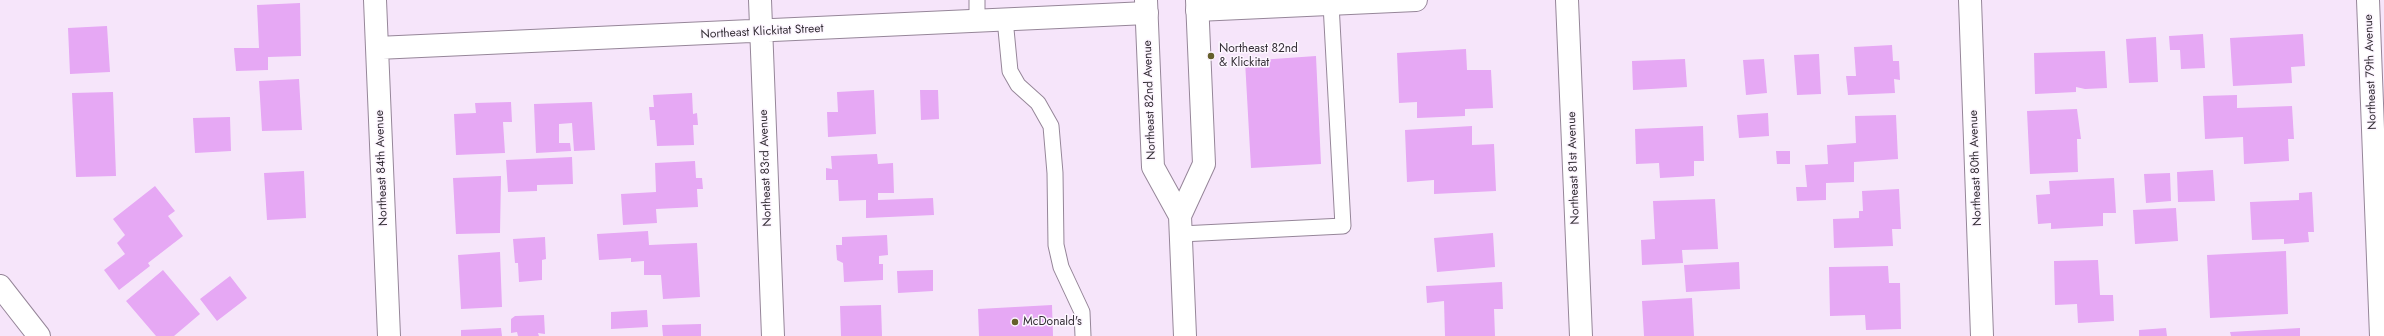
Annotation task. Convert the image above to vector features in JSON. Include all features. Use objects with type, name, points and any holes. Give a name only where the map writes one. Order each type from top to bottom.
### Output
[{"type":"street","name":"Northeast 84th Avenue","points":[[375,0],[389,336]]},
{"type":"street","name":"Northeast 83rd Avenue","points":[[760,0],[773,336]]},
{"type":"street","points":[[1197,5],[1416,0]]},
{"type":"street","name":"Northeast 81st Avenue","points":[[1567,0],[1581,336]]},
{"type":"street","name":"Northeast 80th Avenue","points":[[1970,0],[1982,336]]},
{"type":"street","name":"Northeast 79th Avenue","points":[[2368,0],[2381,336]]},
{"type":"street","name":"Northeast 82nd Avenue","points":[[1185,336],[1181,225],[1204,164],[1197,5]]},
{"type":"street","name":"Northeast Klickitat Street","points":[[377,48],[761,32],[977,10],[1005,19],[1146,6]]},
{"type":"street","name":"Northeast 82nd Avenue","points":[[1146,6],[1153,167],[1181,225]]},
{"type":"street","points":[[0,286],[39,336]]},
{"type":"lane","points":[[1181,225],[1343,226],[1343,2]]},
{"type":"lane","points":[[1005,19],[1010,71],[1018,85],[1038,103],[1051,126],[1055,173],[1056,244],[1061,267],[1082,312],[1083,336]]},
{"type":"building","points":[[300,3],[301,56],[268,57],[268,70],[236,71],[234,48],[259,48],[257,5]]},
{"type":"building","points":[[107,26],[110,72],[70,74],[68,28]]},
{"type":"building","points":[[2203,34],[2205,68],[2181,69],[2180,50],[2170,50],[2169,36]]},
{"type":"building","points":[[2303,34],[2305,66],[2291,67],[2292,83],[2233,86],[2230,38]]},
{"type":"building","points":[[2156,37],[2158,82],[2129,83],[2126,39]]},
{"type":"building","points":[[1892,45],[1893,61],[1899,61],[1900,80],[1894,79],[1895,93],[1848,95],[1846,76],[1856,76],[1854,47]]},
{"type":"building","points":[[1466,49],[1467,70],[1491,70],[1493,108],[1465,109],[1465,116],[1417,118],[1417,102],[1399,103],[1397,53]]},
{"type":"building","points":[[2105,51],[2107,88],[2085,89],[2076,87],[2076,92],[2035,94],[2034,53]]},
{"type":"building","points":[[1819,54],[1821,94],[1797,95],[1794,55]]},
{"type":"building","points":[[1316,56],[1321,164],[1251,168],[1245,61]]},
{"type":"building","points":[[1685,59],[1687,87],[1633,90],[1632,61]]},
{"type":"building","points":[[1764,59],[1767,93],[1746,95],[1743,60]]},
{"type":"building","points":[[299,79],[302,130],[262,131],[259,81]]},
{"type":"building","points":[[874,90],[876,134],[828,137],[827,112],[838,112],[837,92]]},
{"type":"building","points":[[920,90],[938,90],[939,119],[921,120]]},
{"type":"building","points":[[113,92],[116,176],[76,177],[72,93]]},
{"type":"building","points":[[692,93],[693,114],[697,113],[698,125],[693,125],[694,145],[657,146],[655,120],[650,120],[649,107],[654,107],[653,95]]},
{"type":"building","points":[[2237,95],[2237,108],[2292,106],[2294,139],[2288,139],[2289,161],[2244,164],[2243,137],[2205,139],[2203,96]]},
{"type":"building","points":[[511,102],[512,122],[503,122],[505,153],[456,155],[454,114],[476,113],[475,103]]},
{"type":"building","points":[[592,102],[595,150],[574,151],[572,123],[559,124],[559,143],[570,143],[571,151],[536,153],[534,104]]},
{"type":"building","points":[[2077,109],[2081,139],[2077,139],[2078,172],[2030,174],[2027,111]]},
{"type":"building","points":[[1768,113],[1769,136],[1739,138],[1737,115]]},
{"type":"building","points":[[1896,115],[1898,159],[1854,162],[1854,182],[1826,183],[1826,200],[1797,201],[1796,187],[1807,187],[1805,165],[1828,164],[1827,145],[1856,143],[1855,116]]},
{"type":"building","points":[[230,117],[231,151],[195,153],[193,118]]},
{"type":"building","points":[[1472,126],[1472,145],[1494,144],[1496,191],[1434,194],[1434,180],[1407,182],[1405,130]]},
{"type":"building","points":[[1703,126],[1704,161],[1694,161],[1694,176],[1660,178],[1659,163],[1636,164],[1635,129]]},
{"type":"building","points":[[1776,151],[1790,151],[1790,164],[1777,164]]},
{"type":"building","points":[[877,154],[878,164],[893,163],[894,193],[878,193],[878,200],[933,198],[934,215],[866,218],[866,200],[839,201],[838,180],[826,180],[826,168],[832,169],[831,156]]},
{"type":"building","points":[[572,157],[573,184],[537,185],[537,191],[508,192],[506,160]]},
{"type":"building","points":[[695,161],[696,178],[702,178],[703,189],[697,189],[698,207],[656,209],[657,223],[623,225],[621,194],[656,192],[655,163]]},
{"type":"building","points":[[2213,170],[2215,201],[2178,202],[2177,172]]},
{"type":"building","points":[[304,171],[306,218],[267,220],[264,173]]},
{"type":"building","points":[[2170,173],[2171,201],[2146,203],[2144,174]]},
{"type":"building","points":[[501,176],[500,233],[456,234],[453,178]]},
{"type":"building","points":[[2114,178],[2116,213],[2103,213],[2103,226],[2051,229],[2051,223],[2038,224],[2036,195],[2050,194],[2049,181]]},
{"type":"building","points":[[155,186],[175,211],[168,216],[183,236],[148,263],[150,266],[119,290],[104,270],[125,254],[117,243],[125,235],[113,219]]},
{"type":"building","points":[[1899,189],[1901,229],[1892,229],[1893,246],[1834,248],[1833,219],[1859,218],[1859,211],[1863,211],[1862,191]]},
{"type":"building","points":[[2312,192],[2314,232],[2308,232],[2309,242],[2284,244],[2284,239],[2252,240],[2250,202],[2299,200],[2299,193]]},
{"type":"building","points":[[1715,199],[1718,249],[1682,250],[1683,263],[1642,265],[1641,240],[1655,239],[1653,201]]},
{"type":"building","points":[[2176,208],[2178,241],[2135,244],[2133,210]]},
{"type":"building","points":[[648,231],[649,245],[697,243],[700,297],[663,299],[661,275],[644,275],[644,261],[631,262],[631,258],[599,260],[597,234]]},
{"type":"building","points":[[1493,233],[1495,267],[1437,272],[1434,238]]},
{"type":"building","points":[[887,235],[888,255],[879,256],[879,264],[883,264],[883,280],[844,282],[843,263],[837,260],[836,245],[842,245],[842,237]]},
{"type":"building","points":[[545,237],[546,259],[542,260],[542,280],[519,282],[518,263],[515,263],[513,239]]},
{"type":"building","points":[[2286,251],[2288,314],[2210,318],[2207,255]]},
{"type":"building","points":[[500,252],[502,307],[461,309],[458,255]]},
{"type":"building","points":[[2098,260],[2100,295],[2113,295],[2114,321],[2078,323],[2077,304],[2055,305],[2054,261]]},
{"type":"building","points":[[1739,262],[1740,289],[1686,292],[1684,265]]},
{"type":"building","points":[[1888,266],[1889,283],[1900,283],[1901,329],[1866,330],[1865,315],[1830,316],[1829,267]]},
{"type":"building","points":[[163,270],[200,314],[174,336],[156,336],[126,301]]},
{"type":"building","points":[[933,270],[933,291],[898,293],[897,271]]},
{"type":"building","points":[[230,276],[247,298],[217,321],[200,299]]},
{"type":"building","points":[[1502,282],[1503,309],[1494,309],[1495,336],[1445,336],[1444,301],[1427,303],[1426,286]]},
{"type":"building","points":[[1692,298],[1694,336],[1644,336],[1642,301]]},
{"type":"building","points":[[881,305],[882,336],[841,336],[840,306]]},
{"type":"building","name":"McDonald's","points":[[1052,305],[1053,336],[979,336],[978,309]]},
{"type":"building","points":[[647,310],[648,327],[611,329],[611,312]]},
{"type":"building","points":[[544,315],[545,334],[538,333],[539,336],[518,336],[517,332],[511,333],[511,319],[515,316]]},
{"type":"building","points":[[701,324],[701,336],[663,336],[662,325]]},
{"type":"building","points":[[501,328],[502,336],[461,336],[461,330]]},
{"type":"building","points":[[2166,328],[2167,336],[2139,336],[2139,330]]},
{"type":"building","points":[[2300,328],[2300,336],[2231,336],[2230,332]]},
{"type":"place","name":"Northeast 82nd & Klickitat","points":[[1211,56]]},
{"type":"place","name":"McDonald's","points":[[1015,322]]}]
